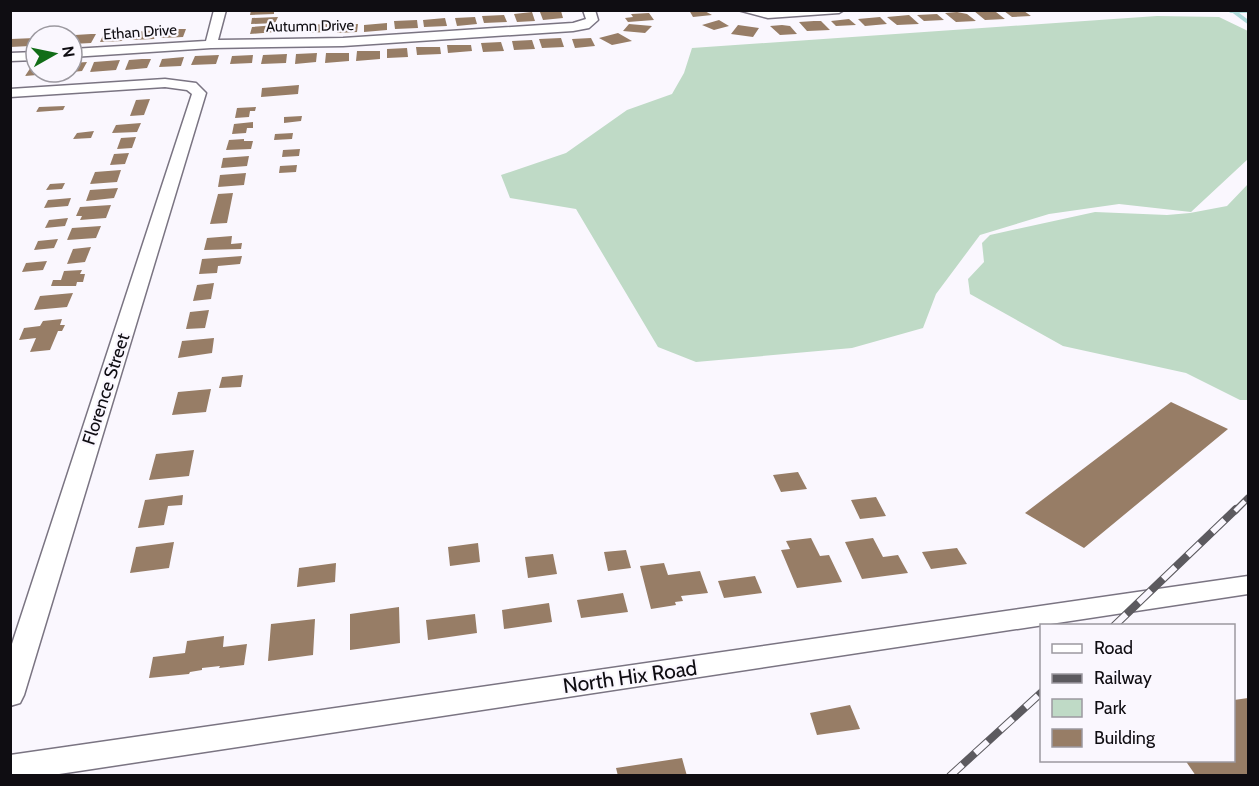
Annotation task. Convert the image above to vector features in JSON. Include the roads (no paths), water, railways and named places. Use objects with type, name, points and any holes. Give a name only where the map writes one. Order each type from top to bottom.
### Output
[{"type":"street","points":[[211,44],[220,10]]},
{"type":"street","name":"Autumn Drive","points":[[211,44],[343,42],[573,27],[589,24],[592,20],[589,10]]},
{"type":"street","points":[[743,10],[768,15],[840,10]]},
{"type":"street","name":"Ethan Drive","points":[[84,52],[211,44]]},
{"type":"street","name":"Florence Street","points":[[10,93],[165,83],[191,86],[197,90],[199,96],[10,696]]},
{"type":"street","name":"North Hix Road","points":[[18,762],[1248,585]]},
{"type":"waterway","points":[[1233,11],[1248,11]]},
{"type":"waterway","points":[[1233,11],[1248,22]]},
{"type":"railway","points":[[1235,511],[1248,498]]},
{"type":"railway","points":[[1116,624],[1236,509]]},
{"type":"railway","points":[[950,776],[1040,694]]}]
